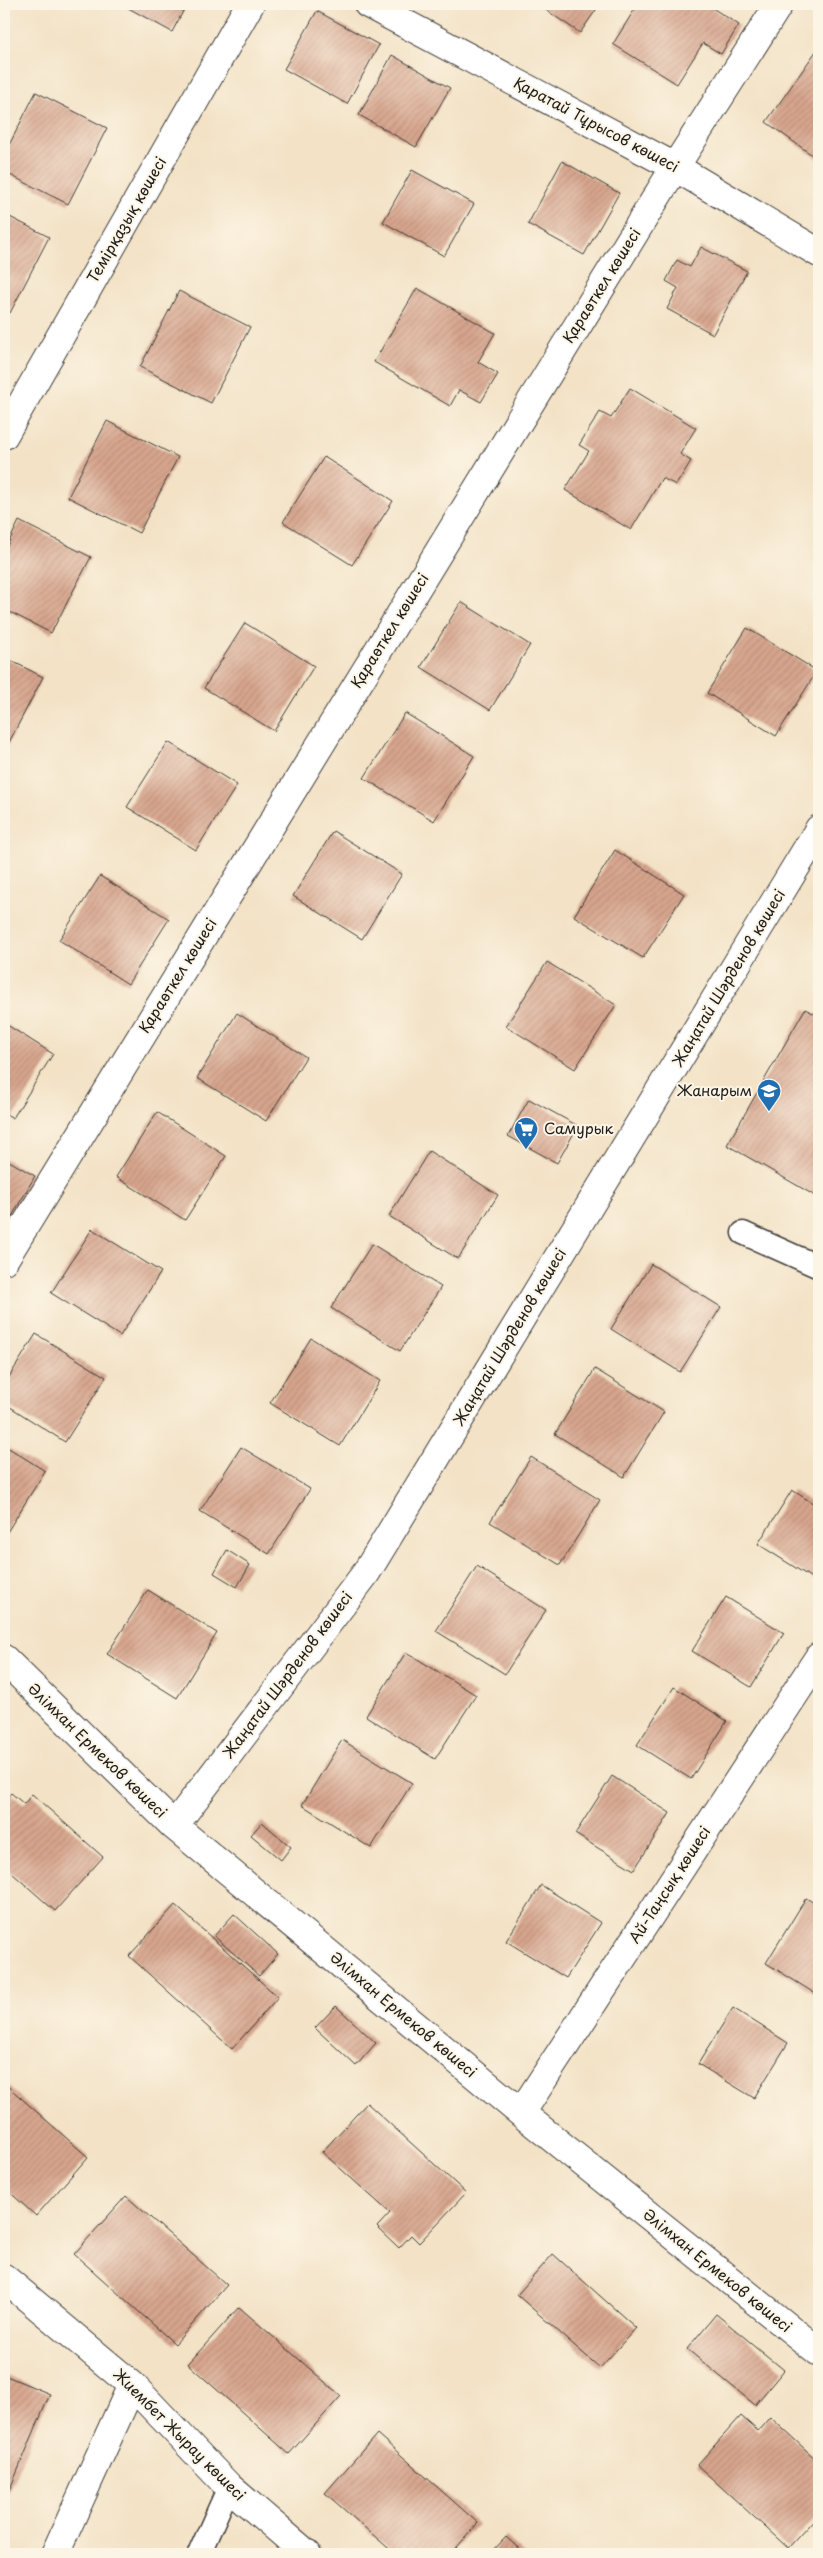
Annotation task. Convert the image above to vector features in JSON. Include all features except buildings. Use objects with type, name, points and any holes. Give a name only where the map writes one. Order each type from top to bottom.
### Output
[{"type":"street","name":"Темірқазық көшесі","points":[[4,435],[250,4]]},
{"type":"street","name":"Қаратай Тұрысов көшесі","points":[[368,4],[675,167],[819,254]]},
{"type":"street","name":"Қараөткел көшесі","points":[[4,1260],[675,167],[779,4]]},
{"type":"street","name":"Жаңатай Шәрденов көшесі","points":[[174,1826],[366,1573],[819,830]]},
{"type":"street","name":"Ай-Таңсық көшесі","points":[[521,2113],[819,1657]]},
{"type":"street","name":"Әлімхан Ермеков көшесі","points":[[4,1659],[174,1826],[521,2113],[819,2352]]},
{"type":"street","name":"Жиембет Жырау көшесі","points":[[4,2278],[132,2385],[229,2487],[307,2554]]},
{"type":"street","points":[[55,2554],[132,2385]]},
{"type":"lane","points":[[743,1234],[819,1267]]},
{"type":"lane","points":[[199,2554],[229,2487]]},
{"type":"place","name":"Жанарым","points":[[769,1112]]},
{"type":"place","name":"Самурык","points":[[526,1150]]}]
